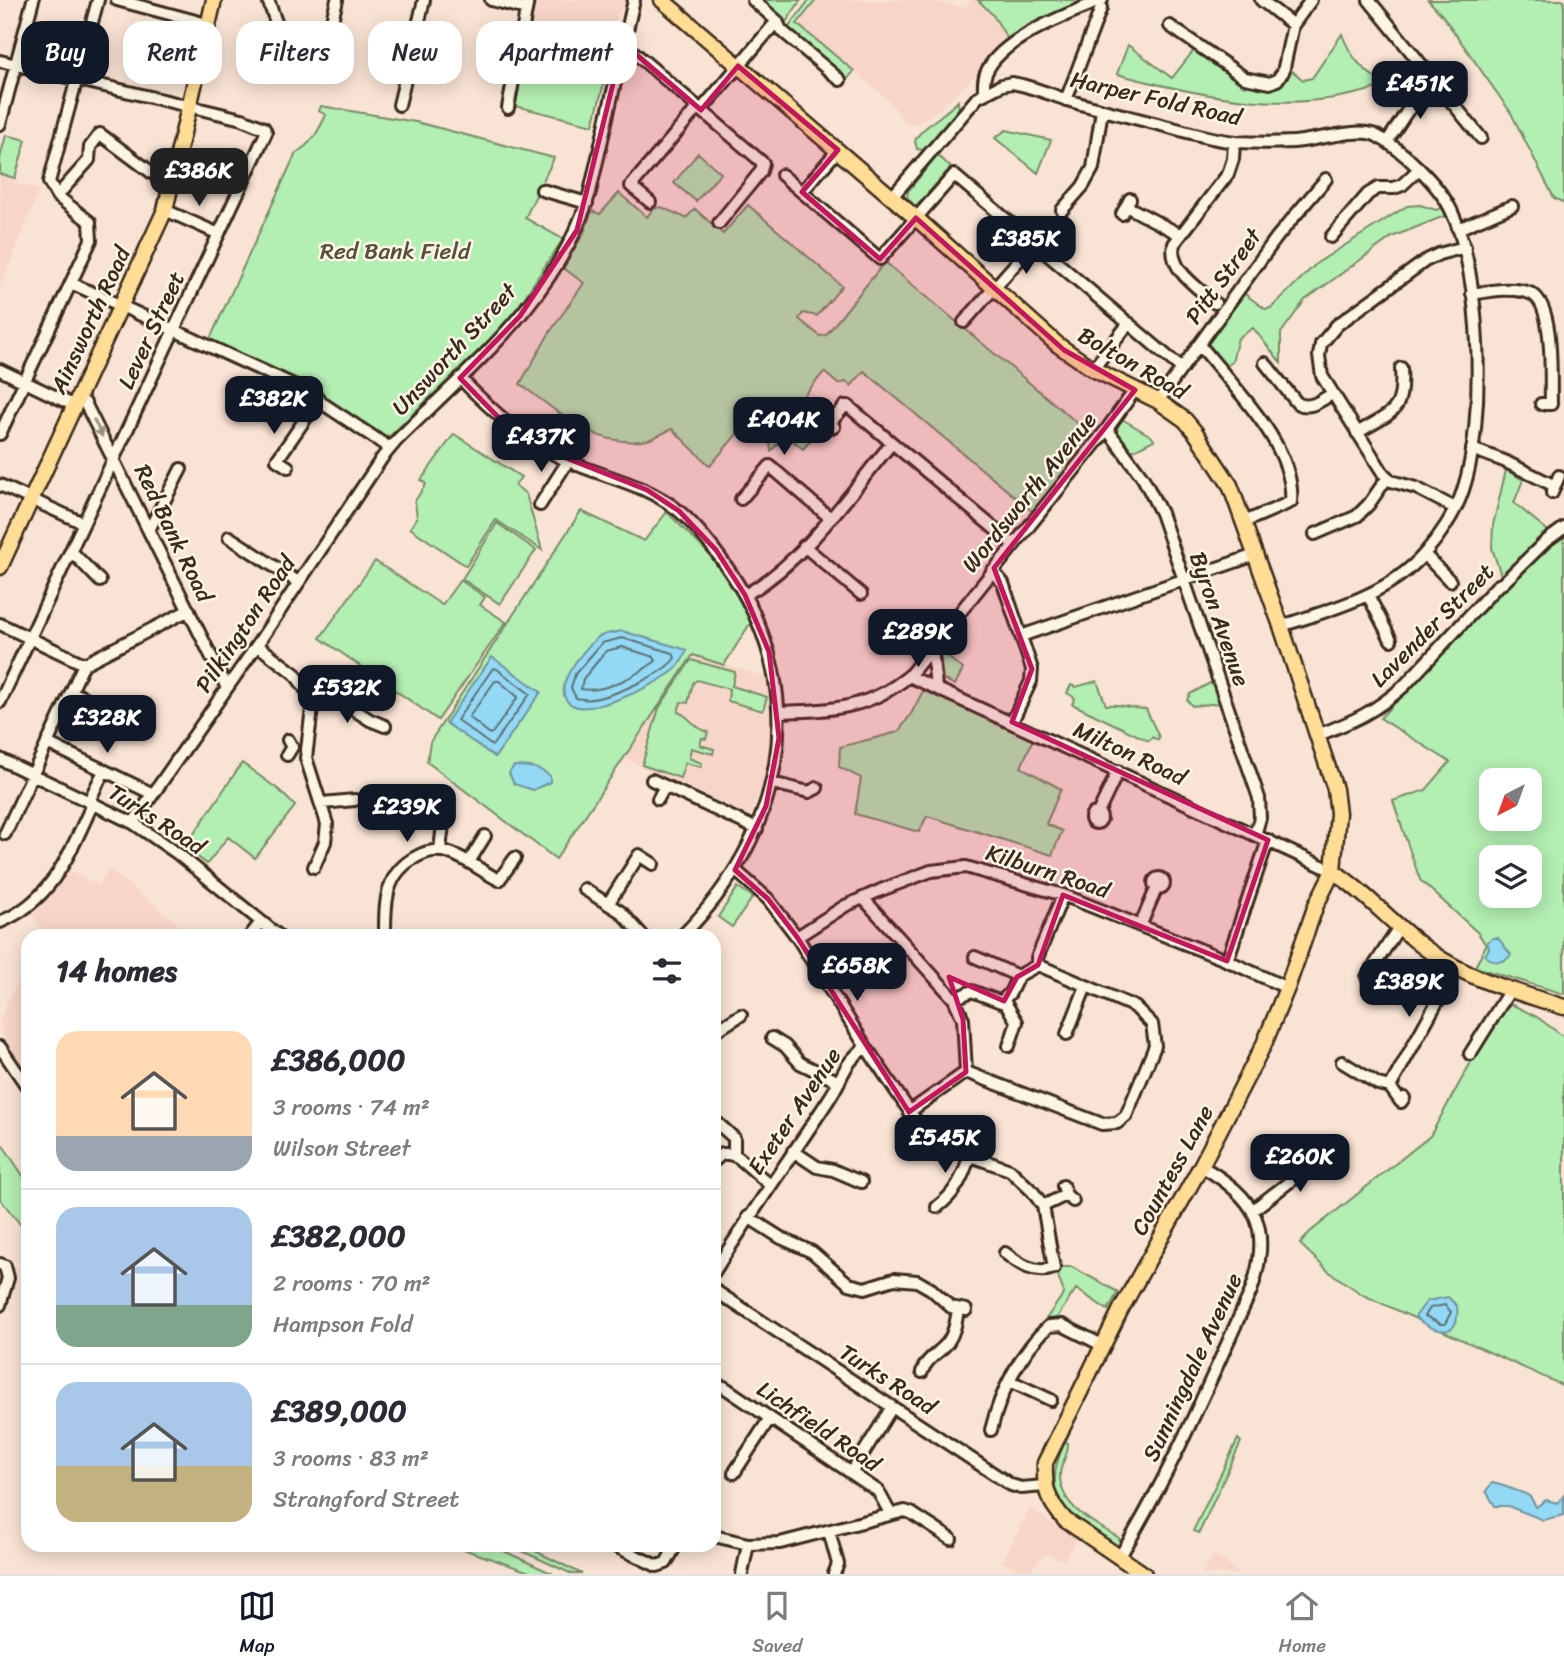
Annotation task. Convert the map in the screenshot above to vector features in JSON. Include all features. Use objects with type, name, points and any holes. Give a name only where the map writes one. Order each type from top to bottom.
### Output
[{"type":"main road","name":"Ainsworth Road","points":[[208,21],[214,0]]},
{"type":"main road","name":"Bolton Road","points":[[662,0],[892,197],[1058,345],[1093,369],[1158,401],[1185,420],[1230,485],[1318,735],[1335,789],[1338,813],[1333,871]]},
{"type":"main road","name":"Ainsworth Road","points":[[0,568],[165,210],[194,84]]},
{"type":"main road","points":[[1333,871],[1352,884],[1429,951],[1456,968],[1510,990],[1564,1007]]},
{"type":"main road","name":"Countess Lane","points":[[1044,1486],[1046,1460],[1121,1309],[1253,1066],[1287,988],[1316,905],[1333,871]]},
{"type":"main road","points":[[1044,1486],[1065,1520],[1144,1574]]},
{"type":"street","points":[[0,124],[33,0]]},
{"type":"street","points":[[92,21],[98,0]]},
{"type":"street","points":[[117,0],[156,5],[199,21]]},
{"type":"street","points":[[268,0],[276,21]]},
{"type":"street","points":[[332,21],[337,0]]},
{"type":"street","points":[[397,99],[424,0]]},
{"type":"street","points":[[491,0],[527,4],[508,108]]},
{"type":"street","name":"Unsworth Street","points":[[629,21],[634,0]]},
{"type":"street","points":[[753,0],[777,21],[782,30],[840,80]]},
{"type":"street","points":[[1261,0],[1293,25]]},
{"type":"street","points":[[1170,26],[1178,36],[1245,78],[1270,83],[1277,80],[1283,72],[1293,25],[1311,0]]},
{"type":"street","points":[[1369,0],[1438,86],[1480,132]]},
{"type":"street","points":[[1066,100],[1092,21],[1102,4]]},
{"type":"street","points":[[984,93],[984,77],[988,68],[1018,40],[1044,25],[1102,4]]},
{"type":"street","points":[[650,202],[631,186],[777,21]]},
{"type":"street","points":[[637,55],[763,163],[761,171],[724,221]]},
{"type":"street","points":[[0,61],[21,66]]},
{"type":"street","name":"Harper Fold Road","points":[[892,197],[970,105],[984,93],[1012,83],[1102,110],[1234,142],[1295,142],[1370,133],[1387,142],[1419,169],[1444,197],[1458,229],[1465,247],[1472,294],[1478,377],[1472,449],[1465,484],[1455,508],[1424,554],[1398,576],[1368,595],[1280,626]]},
{"type":"street","points":[[0,434],[92,240],[92,228],[87,219],[57,196],[49,182],[76,84]]},
{"type":"street","points":[[98,84],[189,106]]},
{"type":"street","name":"Unsworth Street","points":[[390,448],[520,316],[569,245],[587,203],[614,84]]},
{"type":"street","points":[[1387,142],[1408,110],[1438,86]]},
{"type":"street","name":"Lever Street","points":[[0,702],[266,136],[264,128],[242,119],[189,106]]},
{"type":"street","points":[[1062,210],[1073,191],[1093,168],[1102,110]]},
{"type":"street","points":[[57,196],[89,160],[90,147],[100,134],[171,187]]},
{"type":"street","points":[[1215,303],[1202,296],[1177,267],[1173,250],[1181,235],[1228,174],[1234,142]]},
{"type":"street","points":[[802,192],[838,150]]},
{"type":"street","points":[[1334,229],[1368,194],[1378,188],[1402,185],[1419,169]]},
{"type":"street","points":[[782,175],[880,259],[954,174],[1181,368]]},
{"type":"street","name":"Pitt Street","points":[[1158,401],[1277,237],[1326,179]]},
{"type":"street","points":[[542,190],[587,203]]},
{"type":"street","points":[[1126,206],[1181,235]]},
{"type":"street","points":[[1458,229],[1512,206]]},
{"type":"street","points":[[165,210],[219,234]]},
{"type":"street","points":[[964,322],[1034,243]]},
{"type":"street","points":[[1455,508],[1416,488],[1387,478],[1332,394],[1322,376],[1319,356],[1321,344],[1328,332],[1425,261],[1438,254],[1465,247]]},
{"type":"street","points":[[71,283],[296,386],[390,448]]},
{"type":"street","points":[[1472,294],[1519,290],[1535,296],[1541,303],[1547,318],[1551,404],[1541,404]]},
{"type":"street","points":[[1093,369],[1129,323]]},
{"type":"street","points":[[1197,346],[1205,351],[1274,440],[1291,484],[1291,502],[1244,522]]},
{"type":"street","points":[[1270,365],[1297,403],[1304,407],[1312,406],[1332,394]]},
{"type":"street","points":[[1357,433],[1396,408],[1402,396],[1401,368]]},
{"type":"street","points":[[0,370],[77,402]]},
{"type":"street","points":[[460,378],[498,417],[546,450],[568,461],[640,487],[679,512],[716,550],[745,595],[762,629],[780,712],[772,783],[757,829],[735,870],[689,929]]},
{"type":"street","name":"Wordsworth Avenue","points":[[780,712],[831,710],[859,705],[884,694],[909,676],[1107,429],[1135,390]]},
{"type":"street","points":[[288,467],[277,460],[319,399]]},
{"type":"street","name":"Red Bank Road","points":[[77,402],[85,403],[227,688]]},
{"type":"street","points":[[834,427],[830,423],[848,406],[1013,544]]},
{"type":"street","name":"Byron Avenue","points":[[1107,429],[1115,436],[1153,496],[1184,580],[1259,798],[1260,818],[1255,835]]},
{"type":"street","points":[[745,595],[777,574],[892,443]]},
{"type":"street","name":"Pilkington Road","points":[[133,823],[390,448]]},
{"type":"street","points":[[1472,449],[1555,485]]},
{"type":"street","points":[[540,505],[568,461]]},
{"type":"street","points":[[741,499],[770,466],[829,517]]},
{"type":"street","points":[[149,530],[181,469]]},
{"type":"street","points":[[1321,534],[1357,516],[1387,478]]},
{"type":"street","points":[[0,485],[83,523]]},
{"type":"street","name":"Lavender Street","points":[[1318,735],[1361,718],[1387,701],[1497,586],[1564,528]]},
{"type":"street","points":[[229,537],[298,582]]},
{"type":"street","points":[[804,546],[861,594]]},
{"type":"street","points":[[71,551],[100,581]]},
{"type":"street","points":[[1424,554],[1450,580]]},
{"type":"street","points":[[1021,635],[1255,555]]},
{"type":"street","points":[[992,571],[1003,583],[1032,675],[1012,722]]},
{"type":"street","points":[[1368,595],[1391,634]]},
{"type":"street","points":[[5,834],[84,664],[189,610]]},
{"type":"street","points":[[0,624],[84,664]]},
{"type":"street","points":[[257,645],[295,674],[313,700],[313,716],[306,748],[308,764],[326,814],[327,832],[316,863],[305,854]]},
{"type":"street","points":[[932,648],[936,687]]},
{"type":"street","name":"Milton Road","points":[[909,676],[1333,871]]},
{"type":"street","points":[[72,692],[101,706],[129,706]]},
{"type":"street","points":[[313,700],[336,698],[370,720],[388,726]]},
{"type":"street","points":[[47,743],[153,794]]},
{"type":"street","points":[[289,747],[306,748]]},
{"type":"street","name":"Turks Road","points":[[0,759],[133,823],[178,854],[270,929]]},
{"type":"street","points":[[0,922],[29,906],[48,888],[65,863],[104,771]]},
{"type":"street","points":[[1098,813],[1118,771]]},
{"type":"street","points":[[652,780],[757,829]]},
{"type":"street","points":[[772,783],[809,792],[817,788]]},
{"type":"street","points":[[658,799],[665,786]]},
{"type":"street","points":[[322,803],[341,797],[355,800]]},
{"type":"street","points":[[440,850],[443,824]]},
{"type":"street","points":[[469,862],[485,836]]},
{"type":"street","points":[[1227,961],[1268,840]]},
{"type":"street","points":[[385,929],[386,898],[395,874],[415,857],[440,850],[469,862],[499,880],[514,858]]},
{"type":"street","points":[[608,904],[639,855],[653,864]]},
{"type":"street","name":"Kilburn Road","points":[[797,937],[845,906],[931,871],[954,867],[980,869],[1063,895],[1287,988]]},
{"type":"street","points":[[735,870],[768,899],[797,937],[866,1047],[929,1137],[970,1157],[997,1165],[1017,1175],[1043,1206],[1054,1268],[1026,1268],[1005,1250]]},
{"type":"street","points":[[1140,926],[1157,887]]},
{"type":"street","points":[[584,889],[627,917],[636,929]]},
{"type":"street","points":[[1038,965],[1037,958],[1063,895]]},
{"type":"street","points":[[863,898],[954,999],[963,1019],[966,1072]]},
{"type":"street","points":[[256,929],[261,922]]},
{"type":"street","points":[[1367,977],[1399,927]]},
{"type":"street","points":[[975,957],[1018,976]]},
{"type":"street","points":[[1004,1001],[1018,976],[1038,965]]},
{"type":"street","points":[[966,1072],[1102,1124],[1110,1125],[1122,1121],[1155,1046],[1154,1031],[1148,1017],[1135,1007],[1038,965]]},
{"type":"street","points":[[1390,1087],[1456,968]]},
{"type":"street","points":[[1067,1034],[1086,986]]},
{"type":"street","points":[[1470,1054],[1510,990]]},
{"type":"street","points":[[954,999],[972,991],[996,1002],[1004,1001]]},
{"type":"street","points":[[1004,1001],[1017,1021],[1009,1046]]},
{"type":"street","points":[[721,1028],[741,1015]]},
{"type":"street","points":[[771,1038],[788,1049],[800,1063],[839,1082]]},
{"type":"street","points":[[0,1047],[21,1078]]},
{"type":"street","name":"Exeter Avenue","points":[[721,1261],[839,1082],[849,1061],[866,1047]]},
{"type":"street","points":[[1342,1063],[1378,1084],[1390,1087],[1401,1102],[1404,1098]]},
{"type":"street","points":[[909,1112],[966,1072]]},
{"type":"street","points":[[721,1126],[734,1138],[734,1155]]},
{"type":"street","points":[[793,1151],[817,1167],[833,1170],[862,1182]]},
{"type":"street","points":[[1253,1210],[1328,1152]]},
{"type":"street","points":[[721,1155],[734,1155],[770,1185]]},
{"type":"street","points":[[936,1207],[947,1199],[957,1186],[970,1157]]},
{"type":"street","name":"Sunningdale Avenue","points":[[1119,1558],[1155,1497],[1251,1291],[1262,1251],[1253,1210],[1237,1189],[1201,1166]]},
{"type":"street","points":[[1043,1206],[1067,1194]]},
{"type":"street","points":[[748,1217],[781,1238],[813,1252],[849,1284],[865,1288],[894,1279],[917,1282],[931,1289],[951,1307],[962,1310],[950,1340],[921,1366]]},
{"type":"street","points":[[0,1264],[5,1266],[8,1278],[0,1305]]},
{"type":"street","name":"Turks Road","points":[[721,1295],[1010,1485],[1021,1488],[1044,1486]]},
{"type":"street","points":[[991,1422],[1028,1350],[1049,1326],[1062,1325],[1104,1346]]},
{"type":"street","points":[[1010,1381],[1043,1398]]},
{"type":"street","name":"Lichfield Road","points":[[721,1387],[878,1491],[890,1513]]},
{"type":"street","points":[[851,1473],[892,1407]]},
{"type":"street","points":[[735,1474],[770,1418]]},
{"type":"street","points":[[721,1538],[748,1544],[791,1542],[890,1513],[911,1513],[951,1539]]},
{"type":"street","points":[[829,1531],[838,1564],[834,1574]]},
{"type":"street","points":[[742,1574],[748,1544]]},
{"type":"street","points":[[628,1552],[657,1566],[666,1563],[672,1552]]},
{"type":"highlighted area","points":[[623,43],[701,110],[738,66],[838,150],[802,192],[880,259],[916,218],[1064,350],[1135,390],[994,568],[1032,669],[1012,722],[1268,840],[1227,961],[1063,895],[1038,965],[1017,977],[1004,1001],[949,977],[963,1019],[966,1072],[909,1112],[797,937],[768,899],[735,870],[766,806],[779,738],[769,652],[745,595],[716,550],[679,511],[647,490],[546,450],[498,417],[460,378],[520,316],[577,230]]},
{"type":"shaded area","points":[[534,0],[628,0],[615,21],[529,21]]},
{"type":"shaded area","points":[[816,0],[922,0],[965,8],[971,0],[978,0],[993,15],[1010,43],[938,110],[917,124],[905,124],[889,100],[797,24]]},
{"type":"shaded area","points":[[0,175],[15,178],[15,183],[39,190],[0,287]]},
{"type":"shaded area","points":[[693,655],[769,678],[775,727],[762,796],[758,795],[751,816],[625,759]]},
{"type":"shaded area","points":[[109,869],[184,929],[41,929],[33,915],[58,888],[69,870],[98,886]]},
{"type":"shaded area","points":[[21,975],[21,1067],[10,1052],[0,1027],[0,1018]]},
{"type":"shaded area","points":[[1030,1508],[1077,1540],[1063,1560],[1045,1554],[1028,1573],[1002,1562]]},
{"type":"shaded area","points":[[1214,1555],[1241,1574],[1201,1574]]},
{"type":"green space","points":[[764,0],[801,0],[786,22]]},
{"type":"green space","points":[[809,0],[816,0],[797,24],[854,71],[846,81],[786,31]]},
{"type":"green space","points":[[978,0],[1091,0],[1010,43],[993,15]]},
{"type":"green space","points":[[1428,0],[1564,0],[1564,203],[1554,198],[1511,113],[1442,15]]},
{"type":"green space","points":[[1342,34],[1359,63],[1386,85],[1352,95],[1285,102],[1218,96],[1117,74],[1128,45],[1172,78],[1194,50],[1244,83],[1258,88],[1271,88],[1282,83],[1291,70],[1303,80],[1312,78]]},
{"type":"green space","points":[[520,84],[604,84],[593,125],[515,106]]},
{"type":"green space","points":[[958,101],[959,112],[924,150],[917,149],[915,141],[918,136]]},
{"type":"green space","name":"Red Bank Field","points":[[321,106],[416,122],[554,158],[525,218],[563,239],[512,316],[499,331],[390,436],[382,435],[300,382],[209,341],[296,153],[314,137],[326,115],[319,111]]},
{"type":"green space","points":[[1006,130],[1051,140],[1038,173],[995,138]]},
{"type":"green space","points":[[6,135],[26,140],[15,178],[0,174],[0,158]]},
{"type":"green space","points":[[698,153],[721,173],[696,201],[674,183]]},
{"type":"green space","points":[[937,155],[951,167],[915,208],[907,197],[908,191]]},
{"type":"green space","points":[[619,193],[647,217],[653,209],[661,207],[686,218],[695,209],[723,234],[748,205],[842,286],[817,316],[803,313],[799,319],[820,336],[826,335],[885,262],[1094,437],[1033,512],[864,371],[851,386],[846,382],[838,384],[824,372],[789,413],[812,439],[803,449],[786,435],[771,451],[769,435],[747,422],[710,466],[672,429],[647,440],[628,442],[594,434],[563,416],[520,384],[550,332],[584,283],[562,267],[583,235],[592,211],[600,214]]},
{"type":"green space","points":[[1420,205],[1436,210],[1443,207],[1447,215],[1392,237],[1305,300],[1281,333],[1281,363],[1253,328],[1238,338],[1232,362],[1225,367],[1204,341],[1242,292],[1265,309],[1271,308],[1317,263],[1407,206]]},
{"type":"green space","points":[[1122,419],[1154,440],[1130,452],[1117,432]]},
{"type":"green space","points":[[454,434],[521,477],[515,485],[526,494],[542,550],[496,520],[466,566],[410,528],[417,518],[415,501],[426,484],[421,480]]},
{"type":"green space","points":[[1506,470],[1523,480],[1514,503],[1552,534],[1502,578],[1492,548],[1493,525]]},
{"type":"green space","points":[[581,511],[644,541],[667,512],[709,554],[734,590],[751,622],[724,665],[693,655],[556,859],[427,762],[430,742]]},
{"type":"green space","points":[[497,523],[536,550],[500,604],[462,579]]},
{"type":"green space","points":[[1564,535],[1564,994],[1475,967],[1486,945],[1478,933],[1420,880],[1393,801],[1426,790],[1450,762],[1380,718],[1547,547]]},
{"type":"green space","points":[[375,561],[442,605],[460,580],[485,597],[480,605],[506,622],[438,720],[320,638]]},
{"type":"green space","points":[[940,651],[963,669],[955,685],[943,679]]},
{"type":"green space","points":[[691,660],[735,672],[732,686],[767,697],[763,711],[728,701],[729,689],[697,680],[693,683],[688,703],[681,702],[678,712],[708,732],[700,745],[714,749],[713,754],[691,748],[689,758],[702,763],[701,767],[685,763],[680,778],[642,765],[659,708]]},
{"type":"green space","points":[[1097,681],[1106,705],[1146,709],[1158,740],[1152,737],[1149,741],[1072,704],[1075,698],[1067,693],[1071,685],[1076,687]]},
{"type":"green space","points":[[1210,683],[1217,688],[1222,701],[1192,706],[1187,700],[1190,694]]},
{"type":"green space","points":[[924,689],[1033,739],[1021,767],[1061,789],[1046,824],[1062,831],[1052,855],[927,816],[919,832],[855,814],[861,778],[839,767],[840,747],[898,732]]},
{"type":"green space","points":[[242,763],[279,790],[295,806],[255,858],[228,837],[207,864],[185,847]]},
{"type":"green space","points":[[738,887],[753,897],[732,927],[718,917]]},
{"type":"green space","points":[[1505,1001],[1537,1017],[1564,1037],[1564,1386],[1363,1295],[1328,1271],[1300,1244],[1310,1232],[1430,1136]]},
{"type":"green space","points":[[0,1141],[21,1172],[21,1225],[0,1199]]},
{"type":"green space","points":[[1059,1267],[1072,1267],[1118,1292],[1108,1310],[1076,1289],[1056,1319],[1046,1319],[1064,1293],[1057,1273]]},
{"type":"green space","points":[[1238,1439],[1241,1442],[1199,1533],[1193,1531]]},
{"type":"green space","points":[[1065,1442],[1068,1447],[1060,1475],[1066,1497],[1080,1513],[1119,1538],[1117,1547],[1073,1517],[1057,1494],[1057,1463]]},
{"type":"green space","points":[[472,1552],[506,1552],[553,1574],[535,1574]]},
{"type":"green space","points":[[524,1552],[537,1552],[582,1574],[572,1574]]},
{"type":"water","points":[[622,631],[687,650],[674,670],[638,691],[594,706],[572,705],[565,699],[564,690],[570,670],[599,636]]},
{"type":"water","points":[[492,657],[541,692],[495,757],[446,723]]},
{"type":"water","points":[[514,766],[542,771],[550,776],[550,782],[533,790],[514,784],[509,773]]},
{"type":"water","points":[[1498,938],[1511,955],[1505,960],[1495,961],[1485,956],[1489,948],[1487,942]]},
{"type":"water","points":[[1448,1297],[1457,1306],[1455,1325],[1450,1329],[1437,1330],[1415,1317],[1427,1301]]},
{"type":"water","points":[[1492,1483],[1529,1496],[1536,1507],[1546,1500],[1558,1503],[1564,1495],[1564,1515],[1543,1520],[1508,1506],[1495,1506],[1486,1491]]}]
